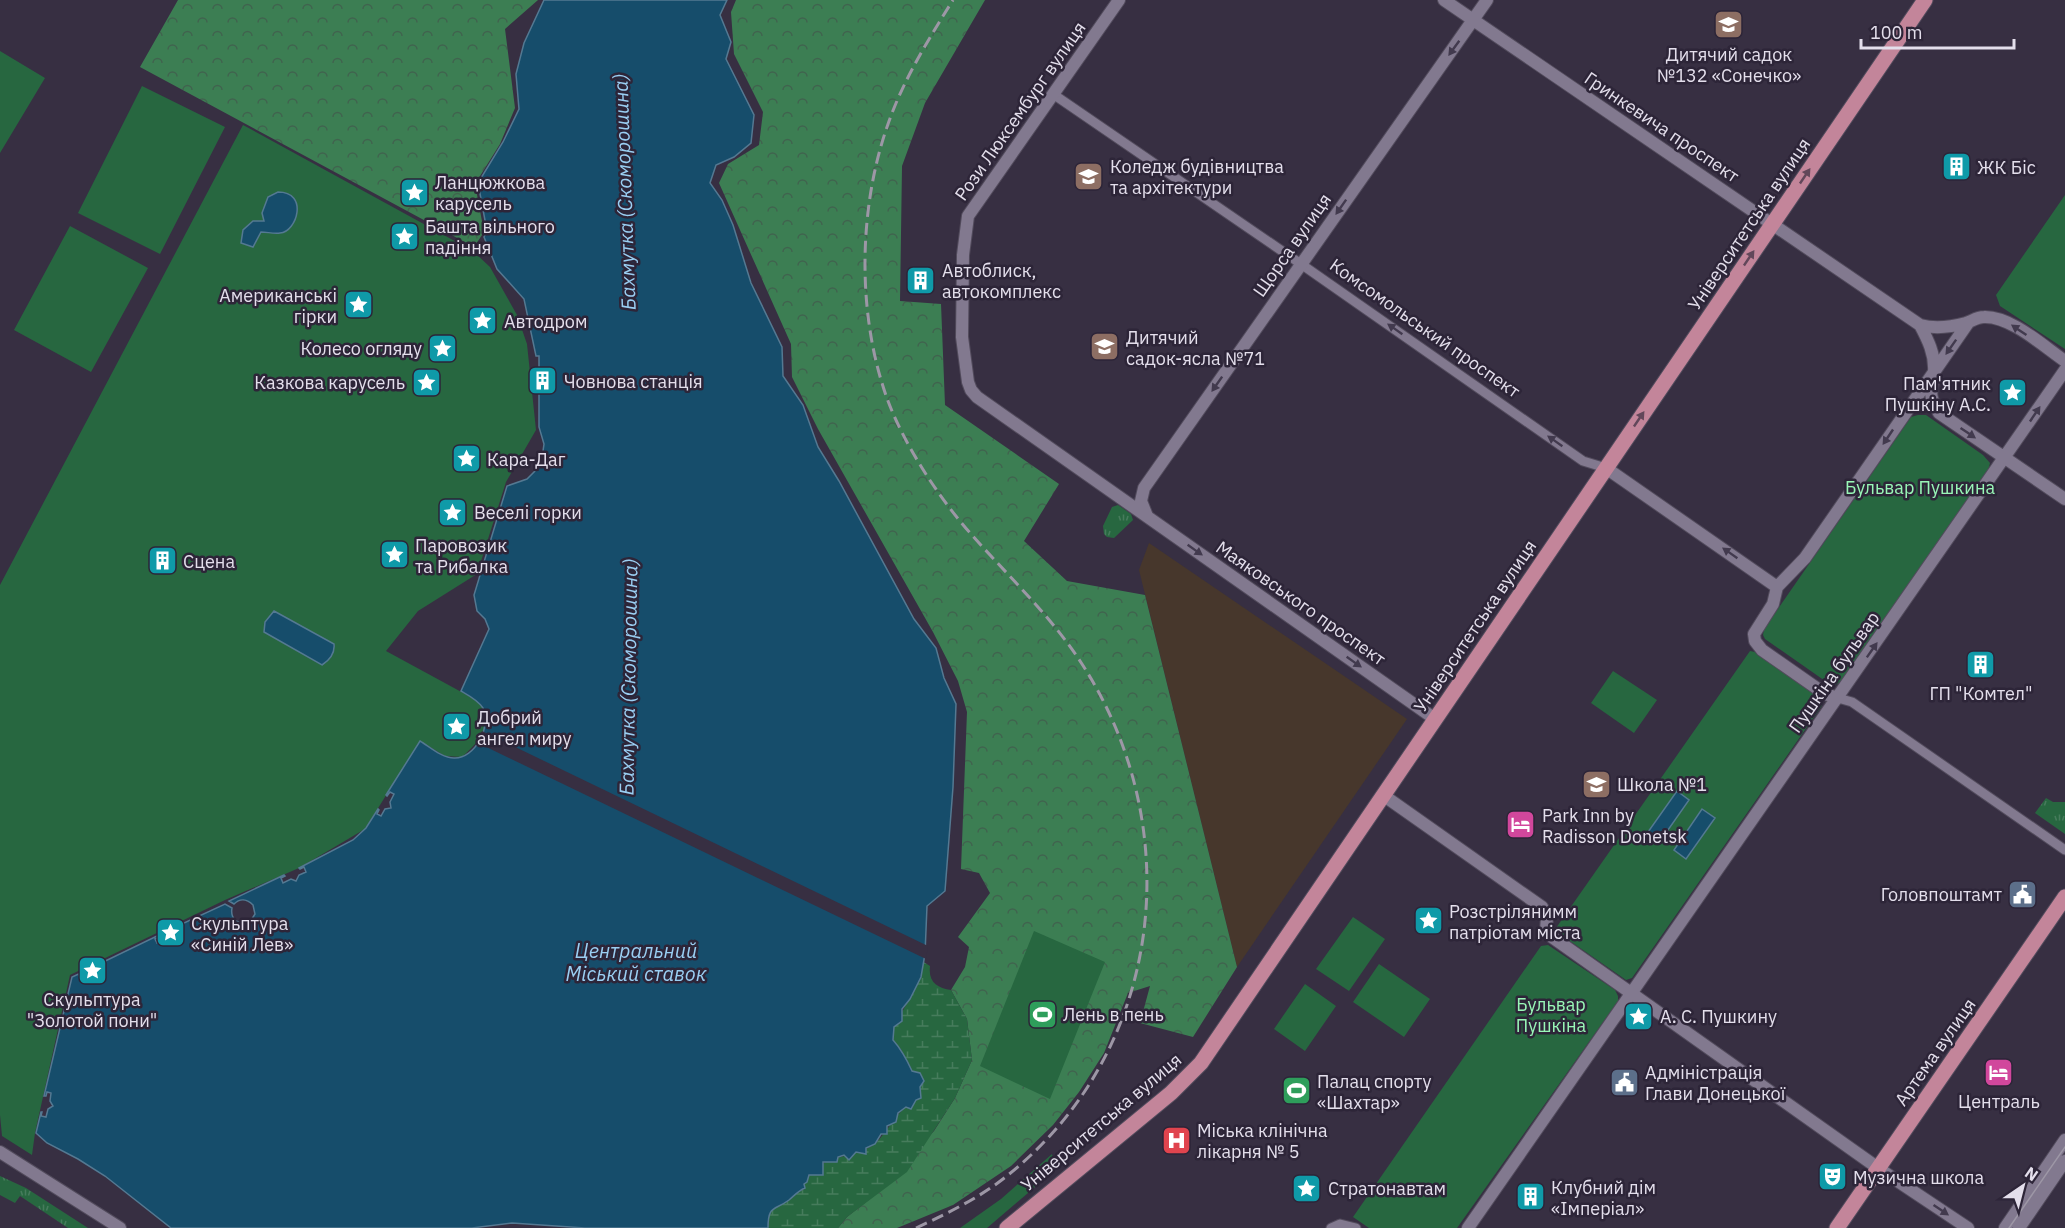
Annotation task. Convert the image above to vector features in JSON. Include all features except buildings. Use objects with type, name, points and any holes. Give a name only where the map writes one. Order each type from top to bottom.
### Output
[{"type":"main road","name":"Університетська вулиця","points":[[1006,1228],[1171,1093],[1201,1063],[1925,0]]},
{"type":"main road","name":"Артема вулиця","points":[[1837,1228],[2065,897]]},
{"type":"street","name":"Рози Люксембург вулиця","points":[[1119,0],[968,216],[963,255],[962,337],[968,382],[977,397],[1147,516]]},
{"type":"street","name":"Гринкевича проспект","points":[[1444,0],[1920,325]]},
{"type":"street","name":"Щорса вулиця","points":[[1144,488],[1488,0]]},
{"type":"street","name":"Комсомольський проспект","points":[[1053,94],[1583,461],[1606,468],[1778,587]]},
{"type":"street","points":[[1920,325],[1937,328],[1984,317],[1998,318],[2011,324],[2065,361]]},
{"type":"street","points":[[1968,322],[1805,558],[1778,587],[1773,604],[1754,634],[1762,650],[1825,694],[1852,702],[2065,850]]},
{"type":"street","points":[[1920,325],[1932,352],[1934,372],[1930,392],[1939,413],[2065,499]]},
{"type":"street","name":"Пушкіна бульвар","points":[[1468,1228],[2065,370]]},
{"type":"street","points":[[1119,497],[1134,496],[1144,488]]},
{"type":"street","points":[[1144,488],[1142,501],[1147,516]]},
{"type":"street","name":"Маяковського проспект","points":[[1147,516],[1435,719]]},
{"type":"street","points":[[1383,795],[1542,907],[1547,917],[1546,931],[1552,937],[1878,1168],[1968,1228]]},
{"type":"street","points":[[2005,1228],[2065,1140]]},
{"type":"street","points":[[0,1152],[120,1228]]},
{"type":"street","points":[[2019,1228],[2065,1161]]},
{"type":"street","points":[[1335,1226],[1350,1225],[1356,1228]]},
{"type":"shaded area","points":[[1149,543],[1407,719],[1237,967],[1139,570]]},
{"type":"green space","points":[[178,0],[538,0],[505,29],[515,108],[500,144],[475,184],[484,232],[474,247],[140,67]]},
{"type":"green space","points":[[736,0],[985,0],[925,103],[902,166],[900,301],[941,304],[945,405],[1059,484],[1024,541],[1067,581],[1145,595],[1237,967],[1193,1037],[1140,1023],[1150,986],[1128,993],[1104,1053],[1079,1092],[1053,1125],[1011,1166],[953,1205],[897,1228],[838,1228],[847,1217],[875,1195],[934,1131],[955,1098],[972,1060],[967,1019],[951,990],[965,967],[969,947],[958,937],[990,893],[979,873],[961,869],[967,712],[958,681],[933,632],[818,429],[792,377],[791,344],[719,183],[728,164],[759,145],[763,112],[734,54],[731,12]]},
{"type":"green space","points":[[0,51],[45,78],[0,153]]},
{"type":"green space","points":[[142,86],[225,127],[160,254],[78,213]]},
{"type":"green space","points":[[243,125],[473,251],[490,267],[517,315],[527,344],[536,430],[506,482],[477,574],[418,611],[386,651],[478,701],[483,709],[485,725],[474,745],[462,757],[445,756],[420,741],[365,829],[299,868],[225,900],[70,975],[32,1155],[2,1136],[0,1115],[0,585]]},
{"type":"green space","points":[[2065,195],[2065,349],[2000,306],[1996,295]]},
{"type":"green space","points":[[70,226],[148,268],[91,372],[14,330]]},
{"type":"green space","name":"Бульвар Пушкина","points":[[1926,415],[1983,455],[1990,463],[1988,471],[1842,681],[1835,685],[1828,683],[1765,639],[1764,629],[1911,417]]},
{"type":"green space","points":[[1118,505],[1131,514],[1133,520],[1114,538],[1107,537],[1103,526],[1112,507]]},
{"type":"green space","points":[[1750,651],[1755,652],[1816,694],[1823,702],[1632,978],[1626,980],[1557,932],[1556,928]]},
{"type":"green space","points":[[1613,671],[1657,700],[1634,733],[1591,703]]},
{"type":"green space","points":[[2046,798],[2053,802],[2065,802],[2065,834],[2035,813]]},
{"type":"green space","points":[[1353,917],[1385,939],[1349,991],[1316,969]]},
{"type":"green space","name":"Лень в пень","points":[[1034,931],[1105,962],[1050,1099],[980,1066]]},
{"type":"green space","name":"Бульвар Пушкіна","points":[[1548,945],[1615,990],[1618,1001],[1457,1228],[1369,1228],[1353,1217],[1541,946]]},
{"type":"green space","points":[[922,961],[930,966],[930,976],[934,983],[951,990],[967,1019],[972,1060],[955,1098],[907,1172],[847,1217],[838,1228],[768,1228],[770,1212],[805,1189],[804,1184],[811,1174],[827,1162],[872,1146],[906,1107],[912,1071],[904,1060],[902,1051],[893,1040],[894,1027],[921,977]]},
{"type":"green space","points":[[1379,964],[1430,999],[1404,1037],[1353,1002]]},
{"type":"green space","points":[[1305,984],[1336,1006],[1305,1051],[1274,1029]]},
{"type":"green space","points":[[1052,1154],[1055,1170],[987,1228],[960,1228],[1001,1199]]},
{"type":"green space","points":[[0,1176],[26,1188],[88,1228],[68,1228],[20,1196],[15,1203],[0,1195]]},
{"type":"water","name":"Центральний Міський ставок","points":[[544,0],[727,0],[720,15],[731,42],[726,59],[754,115],[751,143],[734,157],[716,165],[710,183],[722,200],[733,225],[751,283],[782,347],[783,376],[803,405],[818,447],[914,619],[936,648],[944,678],[956,704],[953,787],[945,891],[927,906],[925,954],[921,977],[902,1009],[902,1021],[894,1027],[893,1040],[912,1071],[920,1073],[924,1081],[920,1087],[921,1098],[916,1100],[911,1109],[906,1107],[898,1113],[896,1122],[887,1126],[887,1134],[881,1134],[875,1144],[866,1148],[866,1154],[856,1152],[849,1160],[844,1155],[838,1157],[837,1162],[823,1162],[823,1175],[809,1175],[804,1184],[805,1188],[771,1212],[768,1228],[585,1228],[512,1223],[472,1228],[171,1228],[105,1176],[47,1143],[36,1133],[41,1112],[41,1116],[46,1117],[48,1109],[53,1106],[50,1101],[51,1093],[47,1092],[44,1096],[72,977],[83,972],[79,975],[81,980],[89,976],[95,978],[97,973],[104,969],[102,964],[97,965],[159,935],[160,937],[155,939],[157,943],[165,940],[171,942],[173,936],[180,932],[178,928],[174,930],[173,928],[225,904],[232,908],[232,915],[236,921],[250,922],[255,914],[253,905],[243,900],[234,904],[229,901],[284,875],[281,878],[283,883],[291,879],[296,881],[299,875],[306,872],[304,867],[299,868],[353,840],[366,828],[378,809],[377,814],[381,816],[385,809],[391,808],[390,802],[394,794],[390,792],[386,795],[420,741],[441,754],[454,758],[469,753],[480,740],[485,724],[483,708],[476,700],[461,691],[489,629],[485,619],[477,611],[474,595],[507,486],[527,479],[535,471],[542,458],[544,444],[539,427],[539,356],[536,356],[524,299],[497,269],[484,237],[487,231],[478,183],[503,142],[519,109],[516,74],[524,43]]},
{"type":"water","points":[[278,192],[294,198],[297,205],[295,220],[291,226],[280,233],[261,232],[253,247],[241,243],[243,230],[253,221],[264,221],[262,213],[268,197]]},
{"type":"water","points":[[274,611],[334,644],[330,659],[322,665],[264,632],[265,622]]},
{"type":"water","points":[[1677,791],[1689,800],[1661,840],[1648,832]]},
{"type":"water","points":[[1702,809],[1715,818],[1686,859],[1674,850]]},
{"type":"pier","points":[[482,731],[928,946],[926,959],[476,742]]},
{"type":"tram line","points":[[2009,1228],[2065,1147]]},
{"type":"railway","points":[[916,1228],[972,1200],[1003,1179],[1057,1128],[1098,1070],[1127,1006],[1143,938],[1147,868],[1138,797],[1116,729],[1082,664],[1043,613],[971,534],[935,488],[895,418],[878,369],[866,300],[865,264],[866,228],[877,159],[900,94],[953,0]]},
{"type":"place","name":"Дитячий садок №132 «Сонечко»","points":[[1729,25]]},
{"type":"place","name":"ЖК Біс","points":[[1956,167]]},
{"type":"place","name":"Коледж будівництва та архітектури","points":[[1089,176]]},
{"type":"place","name":"Ланцюжкова карусель","points":[[414,192]]},
{"type":"place","name":"Башта вільного падіння","points":[[404,236]]},
{"type":"place","name":"Автоблиск, автокомплекс","points":[[921,280]]},
{"type":"place","name":"Американські гірки","points":[[358,305]]},
{"type":"place","name":"Автодром","points":[[483,321]]},
{"type":"place","name":"Дитячий садок-ясла №71","points":[[1105,347]]},
{"type":"place","name":"Колесо огляду","points":[[443,348]]},
{"type":"place","name":"Човнова станція","points":[[543,381]]},
{"type":"place","name":"Казкова карусель","points":[[426,382]]},
{"type":"place","name":"Пам'ятник Пушкіну А.С.","points":[[2012,393]]},
{"type":"place","name":"Кара-Даг","points":[[466,459]]},
{"type":"place","name":"Веселі горки","points":[[453,512]]},
{"type":"place","name":"Паровозик та Рибалка","points":[[394,555]]},
{"type":"place","name":"Сцена","points":[[162,561]]},
{"type":"place","name":"ГП \"Комтел\"","points":[[1981,664]]},
{"type":"place","name":"Добрий ангел миру","points":[[456,727]]},
{"type":"place","name":"Школа №1","points":[[1596,784]]},
{"type":"place","name":"Park Inn by Radisson Donetsk","points":[[1521,825]]},
{"type":"place","name":"Головпоштамт","points":[[2023,894]]},
{"type":"place","name":"Розстрілянимм патріотам міста","points":[[1428,921]]},
{"type":"place","name":"Скульптура «Синій Лев»","points":[[170,933]]},
{"type":"place","name":"Скульптура \"Золотой пони\"","points":[[92,970]]},
{"type":"place","name":"Лень в пень","points":[[1042,1014]]},
{"type":"place","name":"А. С. Пушкину","points":[[1639,1016]]},
{"type":"place","name":"Централь","points":[[1999,1072]]},
{"type":"place","name":"Адміністрація Глави Донецької","points":[[1624,1082]]},
{"type":"place","name":"Палац спорту «Шахтар»","points":[[1296,1091]]},
{"type":"place","name":"Міська клінічна лікарня № 5","points":[[1176,1140]]},
{"type":"place","name":"Музична школа","points":[[1832,1177]]},
{"type":"place","name":"Стратонавтам","points":[[1307,1188]]},
{"type":"place","name":"Клубний дім «Імперіал»","points":[[1530,1197]]},
{"type":"water label","name":"Бахмутка (Скоморошина)","points":[[624,192]]},
{"type":"water label","name":"Бахмутка (Скоморошина)","points":[[628,677]]}]
